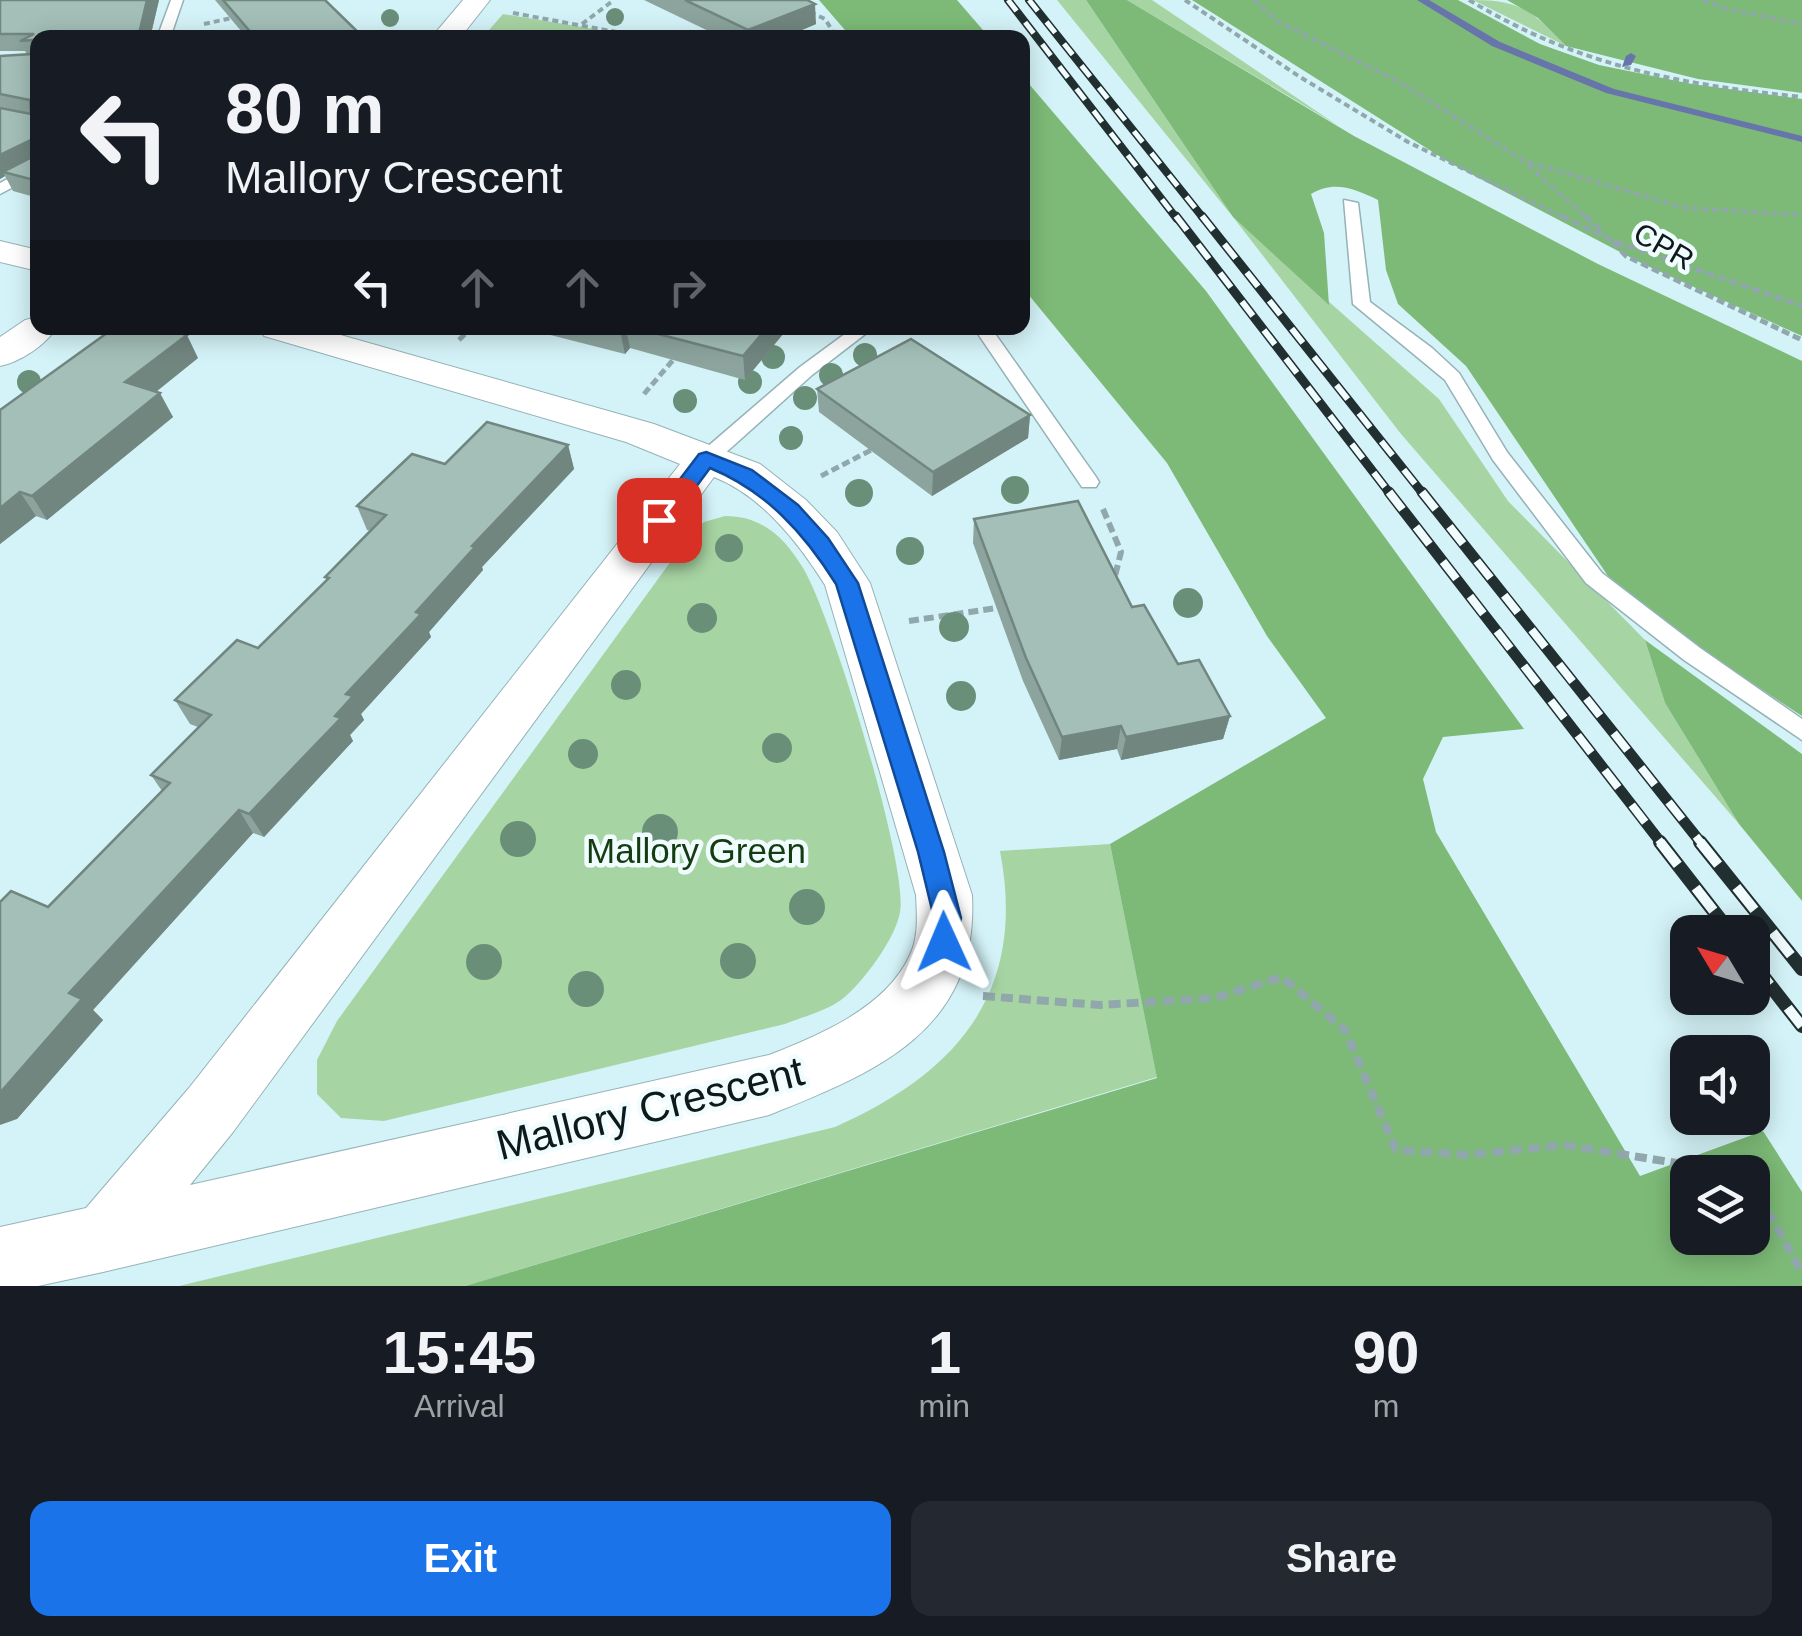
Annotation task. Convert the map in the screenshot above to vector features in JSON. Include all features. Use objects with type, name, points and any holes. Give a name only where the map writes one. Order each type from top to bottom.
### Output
[{"type":"street","points":[[456,30],[488,6]]},
{"type":"street","points":[[0,251],[30,259]]},
{"type":"street","points":[[0,354],[30,333]]},
{"type":"street","name":"Mallory Crescent","points":[[0,1261],[768,1086],[866,1042],[916,997],[934,970],[948,918],[931,852],[847,583],[821,543],[791,510],[744,474],[622,427],[301,335]]},
{"type":"street","points":[[103,1239],[223,1094],[706,458]]},
{"type":"lane","points":[[166,30],[177,0]]},
{"type":"lane","points":[[0,189],[30,172]]},
{"type":"lane","points":[[1350,202],[1362,304],[1426,352],[1452,377],[1500,456],[1594,578],[1802,731]]},
{"type":"lane","points":[[706,458],[806,370],[854,335]]},
{"type":"lane","points":[[987,335],[1088,482]]},
{"type":"path","points":[[581,25],[614,0]]},
{"type":"path","points":[[1185,0],[1300,77],[1408,142],[1612,240],[1802,306]]},
{"type":"path","points":[[1254,0],[1277,21],[1400,83],[1524,161],[1686,208],[1802,215]]},
{"type":"path","points":[[1469,0],[1535,38],[1606,63],[1661,76],[1802,97]]},
{"type":"path","points":[[1704,0],[1727,10],[1802,24]]},
{"type":"path","points":[[488,6],[607,30]]},
{"type":"path","points":[[808,10],[825,19],[832,30]]},
{"type":"path","name":"CPR","points":[[1524,161],[1626,256],[1802,340]]},
{"type":"path","points":[[637,402],[673,360]]},
{"type":"path","points":[[811,481],[878,446]]},
{"type":"path","points":[[1088,482],[1122,548],[1120,570],[1106,587]]},
{"type":"path","points":[[906,622],[996,608]]},
{"type":"path","points":[[976,996],[1100,1005],[1216,998],[1282,977],[1345,1030],[1396,1150],[1467,1156],[1564,1145],[1670,1162]]},
{"type":"path","points":[[1770,1216],[1802,1273]]},
{"type":"green space","points":[[819,0],[957,0],[983,30],[845,30]]},
{"type":"green space","points":[[1057,0],[1086,0],[1233,217]]},
{"type":"green space","points":[[1086,0],[1127,0],[1354,136],[1598,264],[1802,361],[1802,716],[1699,648],[1608,576],[1466,366],[1398,304],[1386,270],[1378,200],[1336,187],[1311,194],[1324,233],[1329,305],[1233,217]]},
{"type":"green space","points":[[1127,0],[1152,0],[1337,125]]},
{"type":"green space","points":[[1192,0],[1458,0],[1540,44],[1599,65],[1692,84],[1802,99],[1802,336],[1643,264],[1450,163]]},
{"type":"green space","points":[[1473,0],[1504,2],[1525,10],[1566,46]]},
{"type":"green space","points":[[1507,0],[1802,0],[1802,93],[1698,79],[1566,46],[1538,18]]},
{"type":"green space","points":[[503,14],[600,30],[489,30]]},
{"type":"green space","points":[[1030,85],[1206,291],[1524,729],[1443,737],[1423,779],[1436,832],[1640,1176],[1670,1165],[1670,1255],[1770,1255],[1770,1155],[1697,1155],[1752,1135],[1766,1135],[1802,1192],[1802,1286],[465,1286],[1157,1078],[1110,844],[1326,718],[1267,636],[1167,463],[1030,297]]},
{"type":"green space","points":[[1233,217],[1439,399],[1508,501],[1645,640],[1665,703],[1739,824],[1401,434]]},
{"type":"green space","name":"Mallory Green","points":[[725,516],[761,524],[788,547],[803,568],[831,633],[880,794],[900,886],[900,912],[885,947],[841,1000],[785,1024],[384,1121],[341,1118],[317,1094],[317,1060],[337,1021],[690,535],[704,522]]},
{"type":"green space","points":[[1645,640],[1802,754],[1802,901],[1739,824],[1665,703]]},
{"type":"green space","points":[[1110,844],[1157,1077],[465,1286],[179,1286],[835,1127],[917,1080],[949,1052],[974,1021],[992,985],[1003,945],[1006,901],[1000,851]]},
{"type":"building","points":[[0,0],[147,0],[140,30],[30,30],[30,34],[0,34]]},
{"type":"building","points":[[223,0],[325,0],[356,30],[249,30]]},
{"type":"building","points":[[685,0],[807,0],[815,4],[748,30]]},
{"type":"building","points":[[30,54],[30,100],[0,94],[0,56]]},
{"type":"building","points":[[0,108],[30,114],[30,158],[29,141],[0,155]]},
{"type":"building","points":[[30,158],[30,179],[3,172]]},
{"type":"building","points":[[104,335],[187,335],[125,382],[160,393],[32,496],[20,492],[0,508],[0,410]]},
{"type":"building","points":[[662,335],[761,335],[743,356]]},
{"type":"building","points":[[911,339],[1030,415],[933,472],[817,389]]},
{"type":"building","points":[[487,422],[568,445],[472,546],[475,547],[416,612],[421,614],[346,694],[353,696],[335,716],[341,718],[249,814],[239,810],[69,993],[82,999],[0,1093],[0,902],[11,891],[48,907],[170,783],[151,775],[211,715],[175,700],[237,640],[258,648],[329,578],[325,577],[386,515],[357,506],[412,454],[445,464]]},
{"type":"building","points":[[1078,501],[1132,607],[1144,605],[1178,664],[1199,660],[1230,716],[1126,737],[1121,726],[1062,737],[1026,658],[974,519]]},
{"type":"waterway","points":[[1422,0],[1496,44],[1610,91],[1802,139]]},
{"type":"waterway","points":[[1626,65],[1631,56]]},
{"type":"railway","points":[[1008,0],[1177,219]]},
{"type":"railway","points":[[1029,0],[1204,219]]},
{"type":"railway","points":[[1176,216],[1391,495]]},
{"type":"railway","points":[[1202,216],[1424,495]]},
{"type":"railway","points":[[1389,492],[1662,844]]},
{"type":"railway","points":[[1422,492],[1702,844]]},
{"type":"railway","points":[[1660,842],[1717,915]]},
{"type":"railway","points":[[1700,842],[1802,969]]},
{"type":"railway","points":[[1770,985],[1802,1026]]},
{"type":"route","points":[[659,520],[706,458],[744,474],[791,510],[821,543],[847,583],[931,852],[948,918],[944,942]]}]
